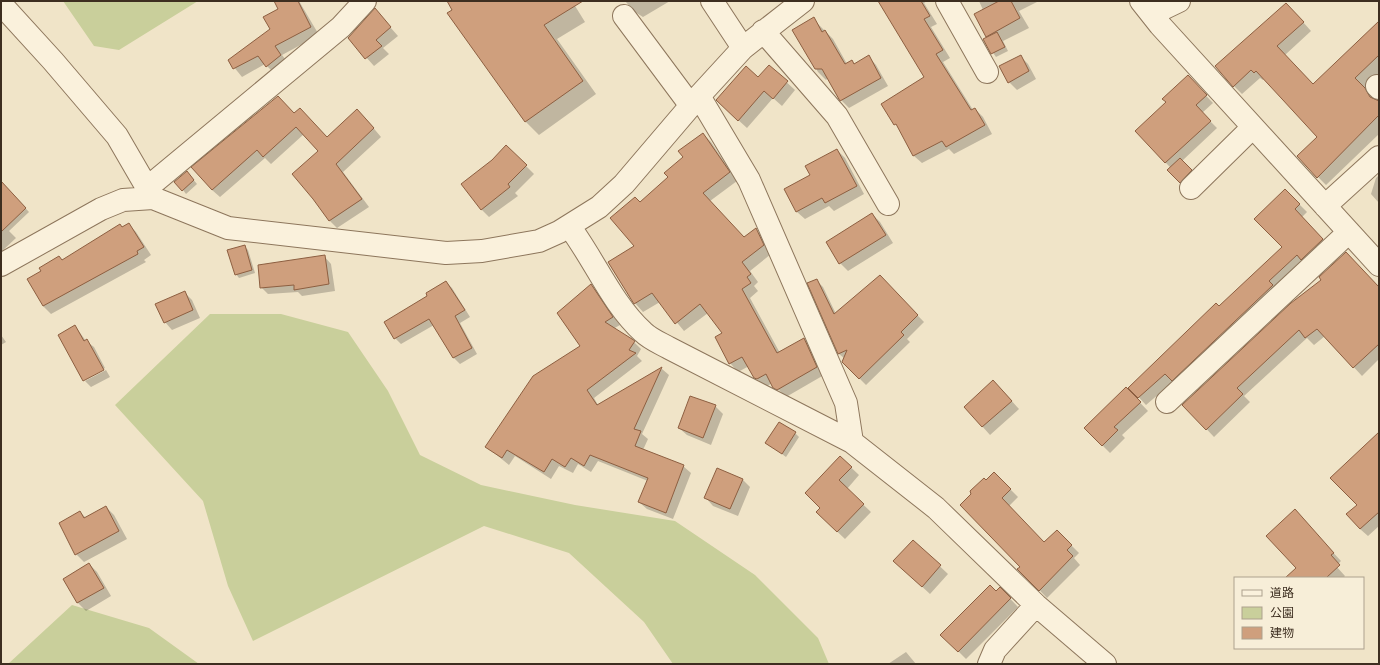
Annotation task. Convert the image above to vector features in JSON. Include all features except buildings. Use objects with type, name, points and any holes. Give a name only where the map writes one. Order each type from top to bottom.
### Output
[{"type":"street","points":[[1,265],[101,209],[123,200],[150,193],[341,27],[365,1]]},
{"type":"street","points":[[712,1],[743,48]]},
{"type":"street","points":[[1,4],[53,60],[117,136],[150,193],[228,228],[446,253],[482,251],[539,241],[569,226],[599,207],[624,184],[695,101],[743,48],[803,1]]},
{"type":"street","points":[[947,1],[987,72]]},
{"type":"street","points":[[1179,1],[1147,8],[1324,206],[1379,265]]},
{"type":"street","points":[[624,16],[695,101],[749,180],[846,403],[852,442]]},
{"type":"street","points":[[763,31],[837,116],[888,204]]},
{"type":"street","points":[[1191,188],[1253,127]]},
{"type":"street","points":[[1324,206],[1379,157]]},
{"type":"street","points":[[569,226],[582,243],[624,311],[643,333],[676,352],[852,442],[936,508],[1036,605],[1105,664]]},
{"type":"street","points":[[1167,402],[1349,232]]},
{"type":"street","points":[[989,664],[995,650],[1036,605]]},
{"type":"green space","points":[[63,1],[198,1],[119,50],[94,46]]},
{"type":"green space","points":[[210,314],[281,314],[348,332],[388,391],[420,455],[481,485],[575,505],[675,521],[755,575],[818,638],[829,664],[673,664],[644,622],[569,553],[484,526],[253,641],[228,586],[203,501],[115,405]]},
{"type":"green space","points":[[72,605],[149,628],[199,664],[8,664]]}]
